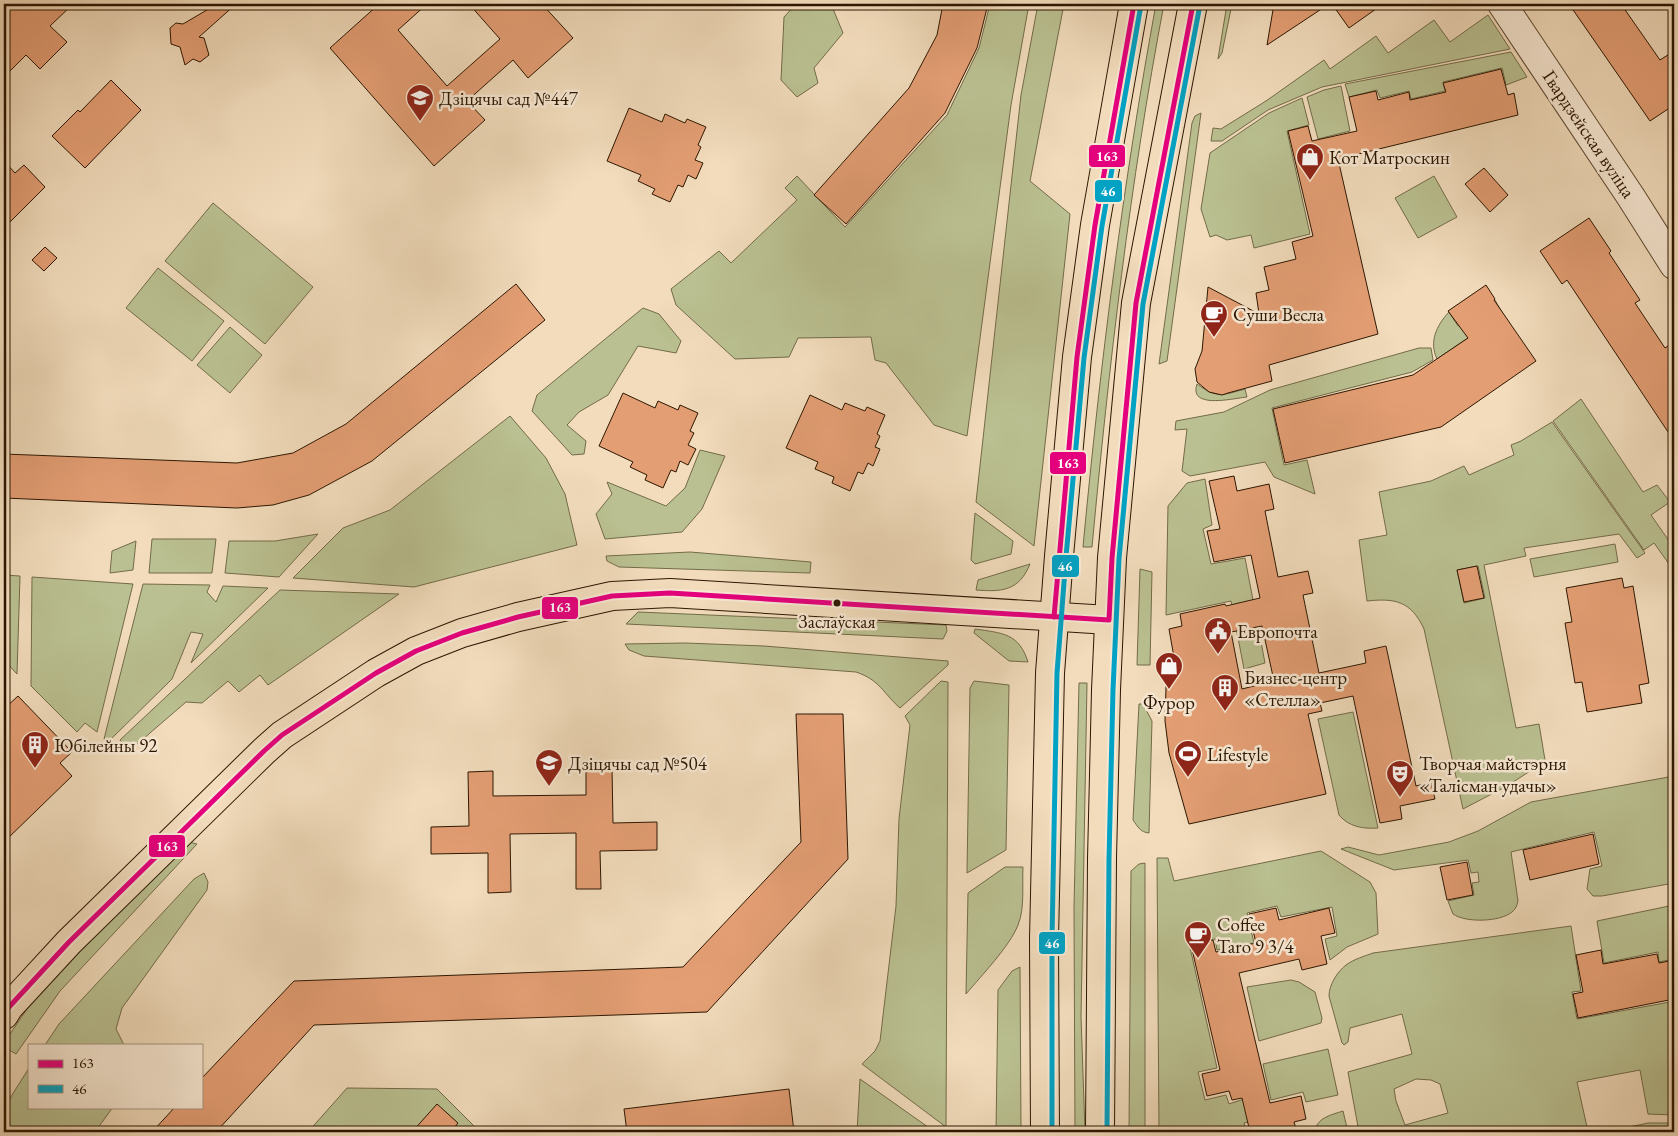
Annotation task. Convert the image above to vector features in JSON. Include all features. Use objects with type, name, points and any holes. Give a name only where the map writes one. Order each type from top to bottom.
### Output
[{"type":"main road","points":[[1046,1132],[1044,930],[1050,673],[1054,617],[1077,357],[1095,226],[1134,4]]},
{"type":"main road","points":[[1100,1132],[1102,849],[1112,558],[1136,303],[1193,4]]},
{"type":"main road","points":[[4,1015],[9,1007],[69,942],[231,782],[282,735],[376,673],[416,650],[518,617],[612,596],[670,593],[1109,620]]},
{"type":"street","name":"Гвардзейская вуліца","points":[[1502,4],[1631,197],[1674,265]]},
{"type":"green space","points":[[796,4],[831,4],[843,33],[814,68],[818,83],[797,97],[781,80],[784,17]]},
{"type":"green space","points":[[990,4],[1029,4],[1011,105],[967,436],[934,425],[886,363],[875,360],[871,337],[798,338],[789,357],[735,359],[676,305],[671,289],[719,251],[731,263],[797,200],[785,188],[797,176],[845,227],[947,115],[979,48]]},
{"type":"green space","points":[[1038,4],[1064,4],[1030,181],[1070,214],[1034,546],[976,502],[1021,95]]},
{"type":"green space","points":[[1156,4],[1164,4],[1131,206],[1106,411],[1092,547],[1083,547],[1097,411],[1123,207]]},
{"type":"green space","points":[[1227,4],[1232,4],[1222,53],[1218,59]]},
{"type":"green space","points":[[1488,15],[1510,49],[1322,87],[1268,110],[1222,141],[1211,141],[1213,128],[1221,129],[1266,101],[1324,60],[1330,69],[1376,36],[1388,53],[1434,20],[1450,42]]},
{"type":"green space","points":[[1511,52],[1527,77],[1506,85],[1502,68],[1443,82],[1445,91],[1411,99],[1409,91],[1380,98],[1377,90],[1349,97],[1345,84]]},
{"type":"green space","points":[[1341,86],[1350,131],[1318,139],[1307,97]]},
{"type":"green space","points":[[1302,98],[1309,125],[1287,131],[1310,234],[1254,248],[1251,235],[1227,240],[1216,235],[1210,237],[1201,209],[1210,153],[1269,113]]},
{"type":"green space","points":[[1201,113],[1167,361],[1159,364],[1192,123],[1195,116]]},
{"type":"green space","points":[[1434,176],[1457,217],[1418,238],[1395,198]]},
{"type":"green space","points":[[213,203],[313,287],[265,344],[165,261]]},
{"type":"green space","points":[[158,268],[224,321],[192,361],[126,308]]},
{"type":"green space","points":[[1495,300],[1503,314],[1437,359],[1434,346],[1435,334],[1449,312],[1458,326]]},
{"type":"green space","points":[[643,308],[659,314],[681,341],[676,353],[638,346],[608,395],[579,412],[567,425],[586,441],[584,454],[572,455],[532,411],[537,395]]},
{"type":"green space","points":[[230,327],[262,355],[230,393],[197,365]]},
{"type":"green space","points":[[1419,348],[1431,348],[1433,360],[1412,372],[1272,408],[1284,465],[1307,460],[1315,494],[1274,477],[1265,462],[1190,476],[1182,471],[1187,429],[1175,430],[1176,421],[1224,412],[1270,390]]},
{"type":"green space","points":[[1197,384],[1215,394],[1231,393],[1245,389],[1247,397],[1214,401],[1206,400],[1199,397],[1196,392]]},
{"type":"green space","points":[[1581,399],[1643,492],[1657,485],[1670,502],[1651,515],[1674,548],[1674,571],[1654,543],[1644,550],[1553,421]]},
{"type":"green space","points":[[510,416],[546,458],[565,494],[577,545],[414,587],[293,578],[343,528],[390,510]]},
{"type":"green space","points":[[1552,422],[1645,553],[1637,558],[1619,534],[1524,548],[1526,556],[1484,565],[1516,728],[1539,724],[1545,760],[1507,786],[1463,809],[1424,629],[1414,612],[1401,603],[1386,600],[1367,601],[1359,540],[1387,535],[1379,492],[1431,481],[1464,466],[1469,475],[1514,455],[1511,445]],"holes":[[[1478,566],[1485,598],[1464,603],[1457,570]]]},
{"type":"green space","points":[[700,450],[725,456],[702,509],[682,532],[605,539],[596,514],[612,494],[607,482],[666,506],[685,488]]},
{"type":"green space","points":[[1205,479],[1212,525],[1203,529],[1211,564],[1245,558],[1265,663],[1244,669],[1231,601],[1166,615],[1168,506],[1187,483]]},
{"type":"green space","points":[[975,513],[1013,541],[1011,554],[975,564],[971,560]]},
{"type":"green space","points":[[318,534],[279,577],[225,573],[229,541],[275,541]]},
{"type":"green space","points":[[152,539],[216,539],[212,573],[149,573]]},
{"type":"green space","points":[[136,541],[133,570],[110,573],[112,551]]},
{"type":"green space","points":[[1615,544],[1618,562],[1534,577],[1530,559]]},
{"type":"green space","points":[[690,552],[811,562],[810,573],[619,567],[607,561],[606,556]]},
{"type":"green space","points":[[1030,564],[1021,580],[1009,588],[994,591],[976,590],[978,580]]},
{"type":"green space","points":[[1140,569],[1152,572],[1150,665],[1137,665]]},
{"type":"green space","points":[[4,575],[20,576],[17,674],[4,660]]},
{"type":"green space","points":[[32,577],[133,584],[97,732],[85,723],[77,732],[31,686]]},
{"type":"green space","points":[[143,584],[210,585],[207,592],[216,602],[223,586],[268,588],[191,663],[203,634],[191,632],[172,679],[108,742],[104,739]]},
{"type":"green space","points":[[280,590],[399,594],[268,685],[260,675],[239,692],[228,681],[202,703],[186,702],[136,745],[123,744],[120,740]]},
{"type":"green space","points":[[638,612],[946,625],[947,631],[943,639],[626,624]]},
{"type":"green space","points":[[975,629],[1008,636],[1020,645],[1028,662],[1009,661],[974,633]]},
{"type":"green space","points":[[685,643],[764,646],[948,661],[948,665],[900,708],[876,683],[856,672],[644,656],[629,650],[625,644]]},
{"type":"green space","points":[[941,681],[948,682],[946,1127],[862,1064],[875,1051],[880,1041],[896,906],[899,819],[910,725],[905,716]]},
{"type":"green space","points":[[974,681],[1009,685],[1006,850],[967,873],[970,688]]},
{"type":"green space","points":[[1079,683],[1087,683],[1081,1017],[1085,1132],[1075,1132],[1074,907]]},
{"type":"green space","points":[[1139,704],[1143,704],[1152,721],[1149,833],[1141,830],[1133,820]]},
{"type":"green space","points":[[1674,705],[1674,744],[1669,706]]},
{"type":"green space","points":[[1353,712],[1378,828],[1357,826],[1347,822],[1339,815],[1318,719]]},
{"type":"green space","points":[[1674,776],[1674,883],[1593,896],[1587,889],[1590,869],[1602,866],[1594,832],[1511,852],[1518,901],[1515,908],[1512,912],[1500,918],[1474,920],[1453,914],[1448,901],[1474,895],[1472,883],[1479,882],[1478,872],[1471,873],[1468,860],[1394,870],[1341,849],[1348,847],[1379,855],[1449,842],[1478,831],[1531,802]]},
{"type":"green space","points":[[189,842],[197,844],[60,991],[16,1054],[4,1047],[4,1043],[47,979]]},
{"type":"green space","points":[[1321,851],[1370,882],[1376,893],[1378,934],[1347,947],[1330,960],[1325,939],[1337,936],[1332,907],[1281,917],[1277,906],[1247,913],[1254,943],[1217,950],[1215,939],[1189,943],[1217,1068],[1198,1072],[1205,1100],[1226,1095],[1229,1104],[1244,1099],[1249,1122],[1244,1123],[1246,1132],[1159,1132],[1157,858],[1168,858],[1174,881]]},
{"type":"green space","points":[[1145,863],[1145,1132],[1129,1132],[1131,871],[1139,864]]},
{"type":"green space","points":[[1005,867],[1023,867],[1022,904],[1018,925],[1009,942],[995,961],[966,994],[968,893]]},
{"type":"green space","points":[[204,873],[208,882],[207,890],[122,1008],[116,1029],[124,1044],[46,1044],[59,1024],[194,879]]},
{"type":"green space","points":[[1674,905],[1674,959],[1659,962],[1658,952],[1604,963],[1597,921]]},
{"type":"green space","points":[[1571,926],[1581,991],[1572,992],[1577,1019],[1670,1002],[1674,1013],[1674,1115],[1648,1114],[1640,1070],[1577,1082],[1587,1127],[1555,1132],[1359,1132],[1348,1072],[1412,1054],[1402,1014],[1350,1028],[1348,1042],[1344,1045],[1342,1043],[1329,996],[1330,988],[1337,975],[1346,965],[1373,953]],"holes":[[[1416,1079],[1431,1080],[1440,1084],[1448,1113],[1405,1125],[1396,1101],[1394,1089]]]},
{"type":"green space","points":[[1020,967],[1021,1132],[996,1132],[998,990],[1012,971]]},
{"type":"green space","points":[[1291,980],[1299,982],[1315,992],[1322,1018],[1321,1023],[1259,1041],[1247,987]]},
{"type":"green space","points":[[1328,1049],[1338,1095],[1306,1102],[1303,1092],[1271,1100],[1263,1064]]},
{"type":"green space","points":[[28,1070],[28,1108],[112,1108],[95,1132],[4,1132],[4,1111]]},
{"type":"green space","points":[[860,1079],[935,1132],[857,1132]]},
{"type":"green space","points":[[347,1088],[437,1089],[480,1132],[308,1132]]},
{"type":"green space","points":[[1343,1111],[1348,1132],[1315,1132],[1321,1120]]},
{"type":"green space","points":[[1648,1123],[1674,1123],[1674,1132],[1606,1132]]},
{"type":"building","points":[[4,4],[73,4],[50,26],[67,42],[40,69],[26,55],[4,77]]},
{"type":"building","points":[[217,4],[236,4],[199,37],[204,38],[209,55],[200,62],[193,59],[185,65],[180,47],[171,44],[170,28],[176,23],[183,24]]},
{"type":"building","points":[[379,4],[427,4],[398,30],[447,86],[500,39],[469,4],[542,4],[573,38],[528,78],[513,60],[467,101],[485,120],[434,166],[330,48]]},
{"type":"building","points":[[943,4],[988,4],[977,48],[945,113],[846,224],[814,195],[909,88],[937,35]]},
{"type":"building","points":[[1274,4],[1329,4],[1267,45]]},
{"type":"building","points":[[1332,4],[1383,4],[1349,28]]},
{"type":"building","points":[[1569,4],[1621,4],[1660,60],[1674,51],[1674,105],[1650,121]]},
{"type":"building","points":[[1501,69],[1508,95],[1514,93],[1518,115],[1338,159],[1378,334],[1269,365],[1272,381],[1222,395],[1209,392],[1197,382],[1195,369],[1202,351],[1208,287],[1259,314],[1256,293],[1269,290],[1264,267],[1296,259],[1292,242],[1313,236],[1288,131],[1308,126],[1312,141],[1357,131],[1349,97],[1376,91],[1378,100],[1409,92],[1410,100],[1446,92],[1443,83]]},
{"type":"building","points":[[111,80],[141,110],[85,168],[52,136],[78,110],[80,112]]},
{"type":"building","points":[[629,108],[662,122],[665,114],[685,123],[687,119],[706,127],[698,145],[701,147],[695,160],[703,163],[696,179],[688,175],[683,187],[678,185],[670,202],[652,194],[655,189],[638,181],[641,175],[607,161]]},
{"type":"building","points":[[4,161],[15,173],[24,165],[45,187],[4,228]]},
{"type":"building","points":[[1484,168],[1508,195],[1490,212],[1465,184]]},
{"type":"building","points":[[1589,218],[1611,251],[1609,253],[1640,300],[1635,303],[1665,348],[1674,342],[1674,441],[1567,280],[1562,284],[1540,251]]},
{"type":"building","points":[[45,247],[57,258],[44,271],[32,260]]},
{"type":"building","points":[[516,284],[545,320],[372,461],[309,495],[273,505],[237,508],[4,498],[4,454],[237,463],[293,453],[346,424]]},
{"type":"building","points":[[1486,285],[1494,300],[1536,361],[1441,427],[1285,463],[1273,409],[1413,375],[1468,338],[1448,311]]},
{"type":"building","points":[[623,393],[655,408],[658,401],[678,410],[680,405],[698,413],[690,431],[694,433],[688,445],[696,449],[688,465],[680,461],[676,472],[671,470],[663,488],[645,480],[647,475],[630,467],[633,462],[599,446]]},
{"type":"building","points":[[810,395],[842,410],[845,403],[865,411],[867,407],[885,415],[877,434],[880,436],[875,447],[880,449],[873,466],[868,463],[863,474],[858,472],[850,491],[832,483],[834,477],[815,469],[818,462],[786,448]]},
{"type":"building","points":[[1234,476],[1237,491],[1269,484],[1274,509],[1265,511],[1278,577],[1308,571],[1313,593],[1303,595],[1319,673],[1366,663],[1364,651],[1386,646],[1416,786],[1431,782],[1435,799],[1400,806],[1402,819],[1380,823],[1353,696],[1320,703],[1322,711],[1308,714],[1326,794],[1189,824],[1169,753],[1165,721],[1166,687],[1175,663],[1169,629],[1182,626],[1180,614],[1260,598],[1251,555],[1214,562],[1207,531],[1220,529],[1209,481]],"holes":[[[1262,626],[1274,681],[1242,689],[1231,632]]]},
{"type":"building","points":[[1477,566],[1484,598],[1464,602],[1457,570]]},
{"type":"building","points":[[1622,578],[1624,588],[1633,586],[1649,683],[1639,685],[1642,703],[1587,712],[1582,682],[1575,683],[1565,623],[1572,622],[1566,588]]},
{"type":"building","name":"Юбілейны 92","points":[[18,696],[72,752],[60,763],[72,776],[4,842],[4,709]]},
{"type":"building","points":[[796,714],[843,714],[848,859],[707,1012],[314,1025],[216,1132],[152,1132],[174,1108],[202,1108],[202,1078],[294,981],[683,967],[801,842]]},
{"type":"building","points":[[586,768],[612,768],[613,823],[657,822],[657,850],[600,851],[601,889],[576,889],[576,833],[510,834],[511,892],[488,893],[488,853],[431,854],[431,827],[469,826],[468,772],[493,771],[493,796],[586,795]]},
{"type":"building","points":[[1593,834],[1599,864],[1530,880],[1523,850]]},
{"type":"building","points":[[1467,862],[1473,895],[1447,900],[1440,867]]},
{"type":"building","points":[[1276,908],[1279,920],[1329,908],[1335,933],[1321,936],[1327,964],[1302,970],[1299,959],[1239,973],[1270,1103],[1301,1096],[1306,1119],[1294,1122],[1297,1132],[1250,1132],[1242,1098],[1232,1100],[1229,1091],[1207,1096],[1202,1074],[1220,1070],[1191,945],[1213,940],[1216,952],[1256,943],[1249,914]]},
{"type":"building","points":[[1601,950],[1603,964],[1657,954],[1659,963],[1674,960],[1674,999],[1578,1018],[1573,994],[1583,992],[1576,955]]},
{"type":"building","points":[[789,1089],[794,1132],[627,1132],[624,1109]]},
{"type":"building","points":[[437,1104],[458,1123],[451,1132],[412,1132]]},
{"type":"transit line","name":"163","points":[[1054,617],[1077,357],[1095,225],[1134,4]]},
{"type":"transit line","name":"163","points":[[4,1015],[9,1007],[69,942],[282,735],[376,673],[416,651],[462,633],[518,617],[612,596],[670,593],[1109,620],[1112,558],[1136,303],[1193,4]]},
{"type":"transit line","name":"46","points":[[1052,1132],[1052,939],[1057,673],[1066,557],[1084,358],[1102,226],[1141,5]]},
{"type":"transit line","name":"46","points":[[1107,1132],[1109,859],[1113,690],[1119,559],[1143,304],[1200,5]]},
{"type":"place","name":"Дзіцячы сад №447","points":[[420,122]]},
{"type":"place","name":"Кот Матроскин","points":[[1310,181]]},
{"type":"place","name":"Суши Весла","points":[[1214,338]]},
{"type":"place","name":"Заслаўская","points":[[837,603]]},
{"type":"place","name":"Европочта","points":[[1218,655]]},
{"type":"place","name":"Фурор","points":[[1169,690]]},
{"type":"place","name":"Бизнес-центр «Стелла»","points":[[1225,712]]},
{"type":"place","name":"Юбілейны 92","points":[[35,769]]},
{"type":"place","name":"Lifestyle","points":[[1188,778]]},
{"type":"place","name":"Дзіцячы сад №504","points":[[549,787]]},
{"type":"place","name":"Творчая майстэрня «Талісман удачы»","points":[[1400,798]]},
{"type":"place","name":"Coffee Taro 9 3/4","points":[[1198,959]]}]
